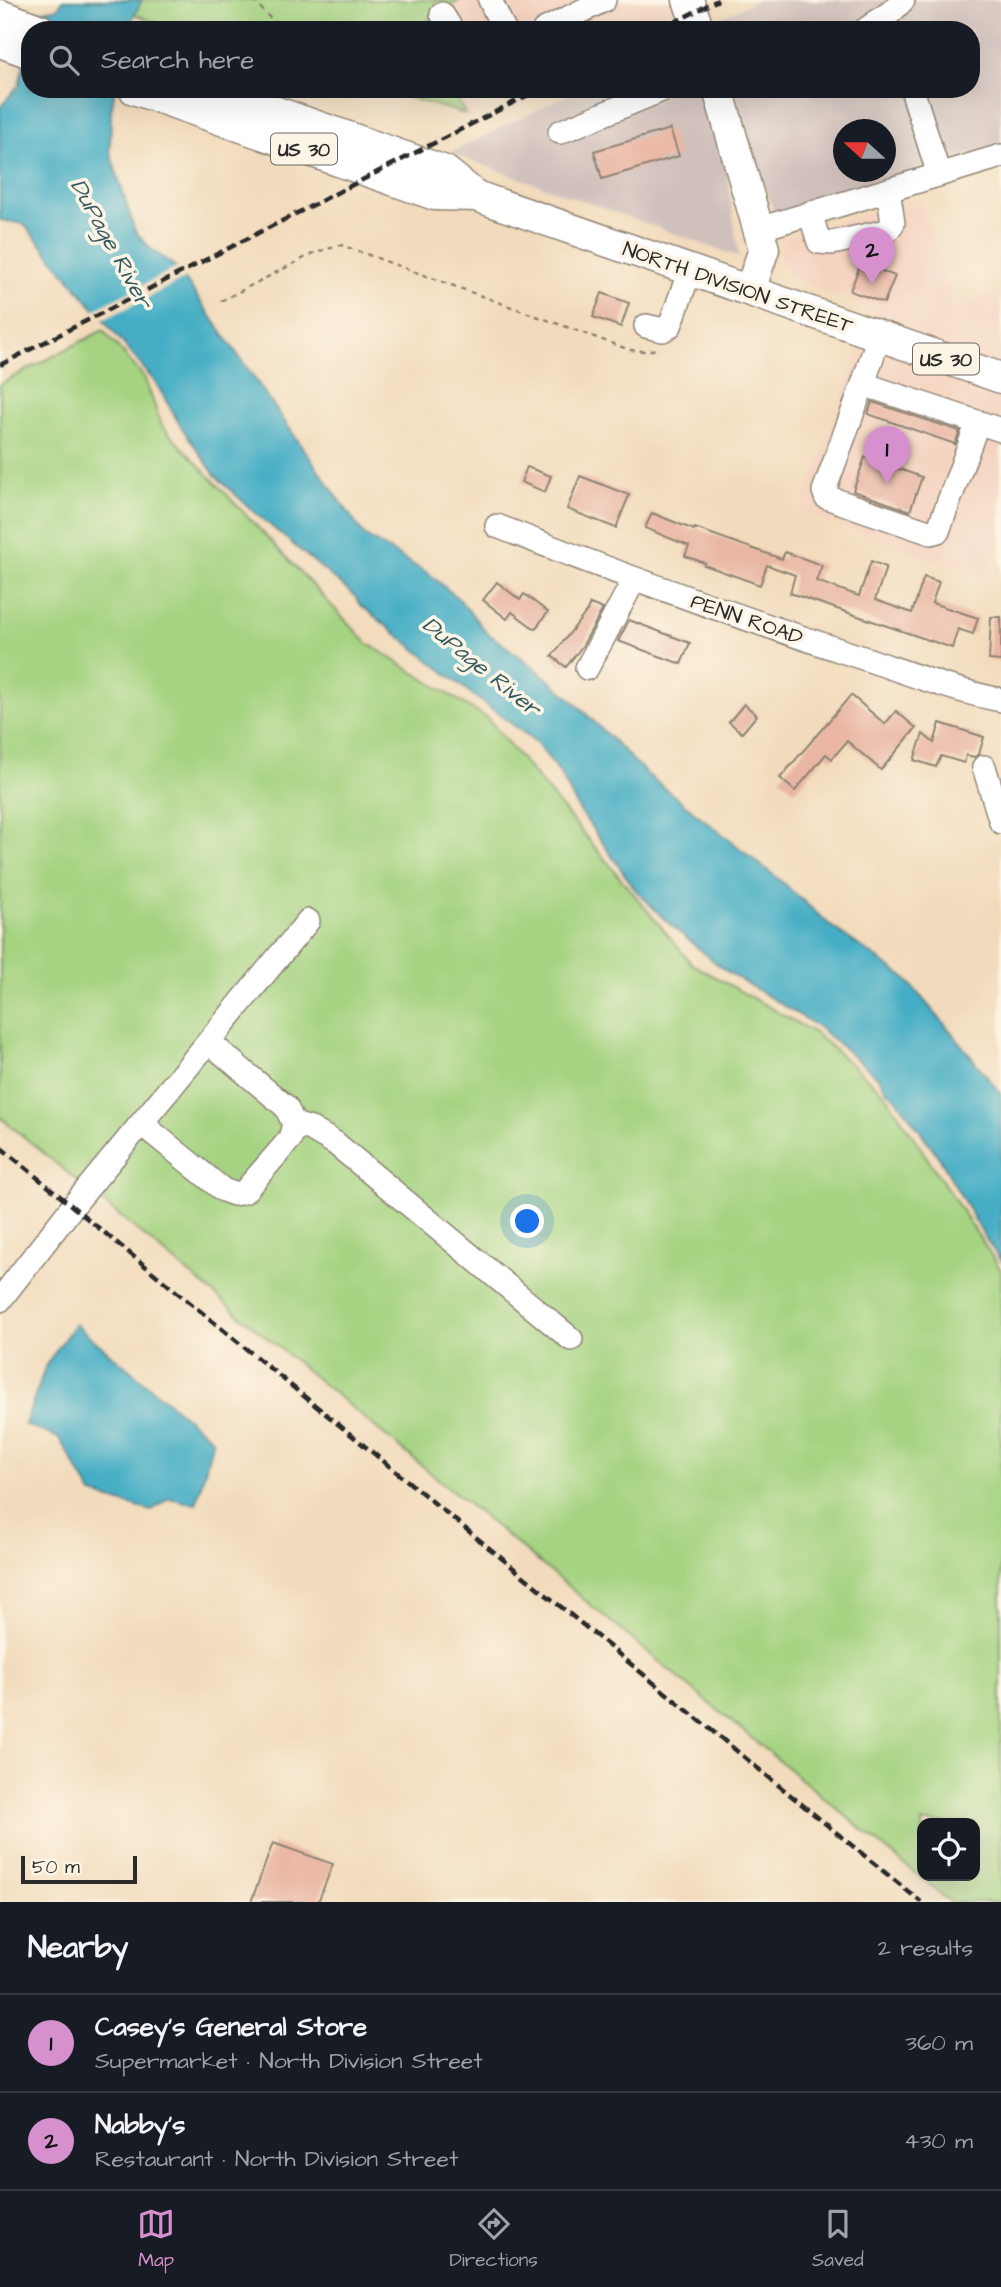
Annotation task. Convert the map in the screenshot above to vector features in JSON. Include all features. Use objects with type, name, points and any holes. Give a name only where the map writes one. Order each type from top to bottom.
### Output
[{"type":"main road","points":[[688,0],[696,21]]},
{"type":"main road","points":[[0,15],[21,23]]},
{"type":"main road","points":[[0,43],[21,50]]},
{"type":"main road","name":"NORTH DIVISION STREET","points":[[158,98],[435,195],[476,196],[879,336],[1000,375]]},
{"type":"main road","name":"NORTH DIVISION STREET","points":[[237,98],[445,171],[476,196]]},
{"type":"main road","points":[[721,98],[764,249],[750,290]]},
{"type":"street","points":[[489,0],[500,21]]},
{"type":"street","points":[[562,21],[604,0]]},
{"type":"street","points":[[878,21],[903,0]]},
{"type":"street","points":[[560,132],[642,98]]},
{"type":"street","points":[[915,98],[939,175]]},
{"type":"street","points":[[759,229],[1001,156]]},
{"type":"street","points":[[810,213],[819,242],[832,243],[887,231],[892,223],[888,190]]},
{"type":"street","points":[[646,326],[663,330],[670,326],[690,270]]},
{"type":"street","points":[[879,336],[824,491],[826,497],[931,533],[938,531],[978,422]]},
{"type":"street","points":[[863,384],[1001,430]]},
{"type":"street","name":"PENN ROAD","points":[[497,526],[634,580],[824,645],[1001,700]]},
{"type":"street","points":[[587,668],[634,580]]},
{"type":"street","points":[[984,767],[1001,822]]},
{"type":"street","points":[[0,1300],[73,1206],[309,921]]},
{"type":"street","points":[[142,1124],[223,1190],[234,1194],[244,1192],[290,1139],[294,1124],[286,1107],[209,1042]]},
{"type":"street","points":[[294,1124],[311,1129],[335,1143],[571,1339]]},
{"type":"path","points":[[254,0],[274,21]]},
{"type":"path","points":[[221,301],[314,253],[341,245],[630,350],[657,350],[667,342],[670,326]]},
{"type":"shaded area","points":[[455,0],[683,0],[684,4],[650,21],[426,21]]},
{"type":"shaded area","points":[[756,0],[999,0],[1001,144],[896,176],[896,119],[833,119],[833,182],[876,182],[774,213],[737,98],[980,98],[980,21],[716,21]]},
{"type":"shaded area","points":[[457,98],[496,98],[465,114]]},
{"type":"shaded area","points":[[561,98],[708,98],[723,147],[739,257],[450,153]]},
{"type":"shaded area","points":[[919,198],[955,305],[1001,291],[1001,538],[987,579],[801,511],[875,310],[788,277],[777,240]]},
{"type":"green space","points":[[95,0],[460,0],[427,21],[153,21]]},
{"type":"green space","points":[[411,98],[457,98],[465,114]]},
{"type":"green space","points":[[103,330],[144,377],[162,426],[367,643],[488,719],[692,964],[815,1033],[885,1094],[1001,1270],[1001,1902],[950,1902],[925,1881],[980,1881],[980,1818],[917,1818],[917,1875],[0,1117],[0,384]]},
{"type":"water","points":[[63,0],[142,0],[132,21],[34,21],[37,12],[58,8]]},
{"type":"water","name":"DuPage River","points":[[21,76],[21,98],[113,98],[110,152],[135,231],[151,249],[177,268],[364,535],[429,574],[460,600],[486,632],[534,667],[571,699],[648,775],[782,882],[831,926],[905,978],[952,1033],[1001,1094],[1001,1261],[940,1159],[879,1078],[817,1026],[723,969],[666,921],[635,889],[578,808],[560,773],[536,742],[359,604],[356,597],[252,510],[215,475],[180,425],[156,383],[24,224],[0,220],[0,107],[19,85]]},
{"type":"water","points":[[75,1324],[213,1440],[196,1504],[169,1498],[151,1511],[92,1494],[59,1438],[25,1425],[46,1365]]},
{"type":"pier","points":[[180,266],[188,277],[99,322],[90,312]]},
{"type":"building","points":[[670,129],[679,156],[602,179],[594,151]]},
{"type":"building","points":[[861,263],[895,276],[884,303],[850,291]]},
{"type":"building","points":[[602,293],[629,303],[621,327],[593,317]]},
{"type":"building","points":[[872,402],[960,431],[955,444],[868,414]]},
{"type":"building","points":[[865,457],[922,477],[910,511],[853,491]]},
{"type":"building","points":[[527,467],[551,476],[545,492],[521,482]]},
{"type":"building","points":[[580,476],[629,495],[616,528],[567,509]]},
{"type":"building","points":[[652,513],[782,559],[785,552],[822,565],[816,581],[859,596],[871,561],[886,567],[875,600],[912,613],[924,577],[939,582],[932,603],[978,618],[973,634],[958,629],[952,648],[790,593],[795,575],[767,565],[760,585],[704,565],[705,563],[685,556],[689,546],[645,528]]},
{"type":"building","points":[[497,582],[520,600],[524,594],[548,612],[535,629],[512,612],[507,619],[483,600]]},
{"type":"building","points":[[590,604],[603,609],[583,645],[566,667],[552,656]]},
{"type":"building","points":[[991,617],[1001,617],[1001,661],[989,660]]},
{"type":"building","points":[[629,620],[690,643],[681,664],[618,641]]},
{"type":"building","points":[[851,695],[885,724],[896,711],[916,728],[881,770],[847,741],[832,759],[826,754],[795,791],[780,778]]},
{"type":"building","points":[[744,704],[757,715],[742,733],[729,722]]},
{"type":"building","points":[[940,723],[984,737],[979,754],[974,757],[966,755],[964,763],[941,756],[936,767],[914,760],[923,734],[934,743]]},
{"type":"building","points":[[273,1843],[333,1864],[318,1902],[251,1902]]},
{"type":"railway","points":[[677,21],[718,0]]},
{"type":"railway","points":[[0,365],[522,98]]},
{"type":"railway","points":[[0,1147],[921,1902]]},
{"type":"place","name":"Nabby’s","points":[[872,285]]},
{"type":"place","name":"Casey's General Store","points":[[887,484]]}]
